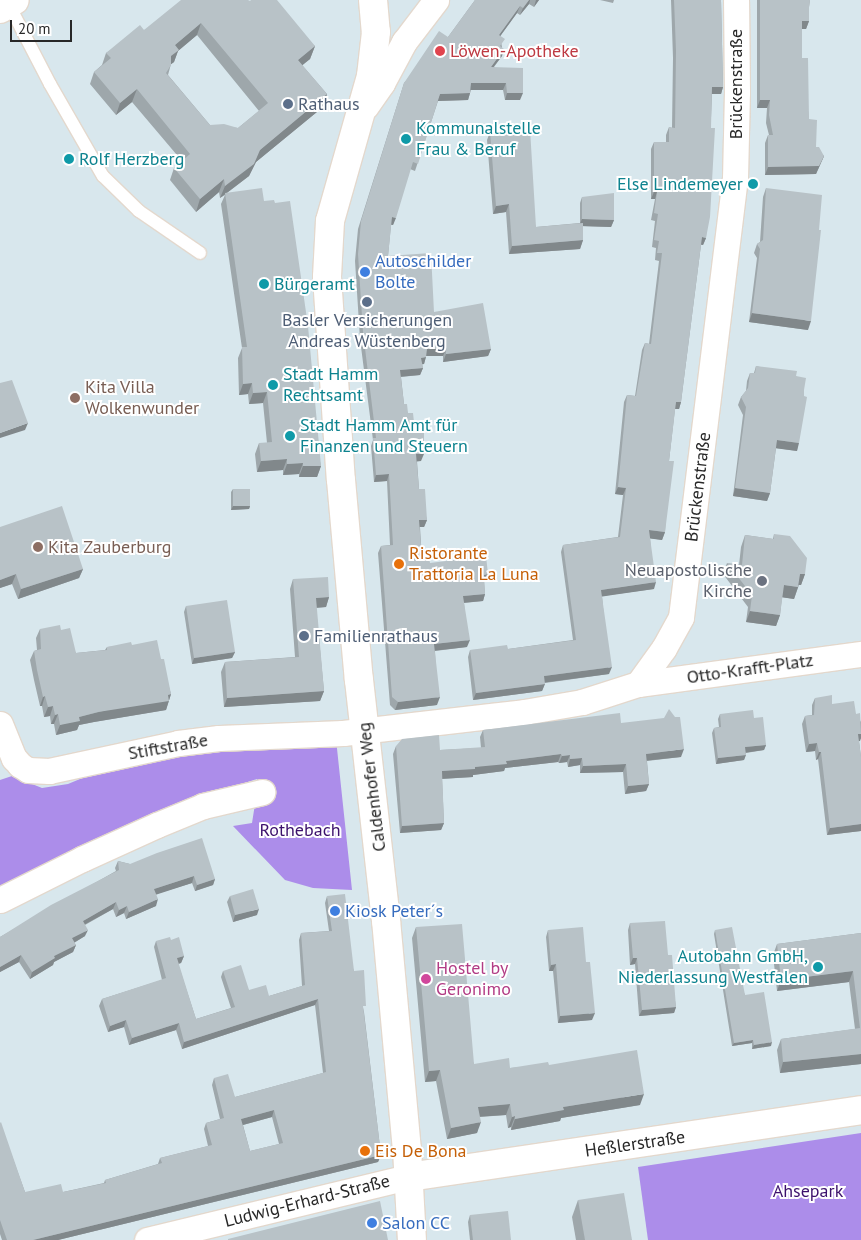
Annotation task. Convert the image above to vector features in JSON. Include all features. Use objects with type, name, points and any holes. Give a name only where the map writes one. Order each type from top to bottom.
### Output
[{"type":"street","name":"Caldenhofer Weg","points":[[373,0],[376,32],[373,61],[330,220],[326,277],[365,730],[386,920],[412,1240]]},
{"type":"street","points":[[360,114],[382,82],[404,42],[436,0]]},
{"type":"street","name":"Brückenstraße","points":[[638,684],[664,648],[681,617],[735,179],[737,92],[736,0]]},
{"type":"street","name":"Otto-Krafft-Platz","points":[[638,684],[861,654]]},
{"type":"street","points":[[365,730],[582,702],[638,684]]},
{"type":"street","name":"Stiftstraße","points":[[0,724],[14,758],[22,767],[38,772],[178,743],[365,730]]},
{"type":"street","points":[[0,900],[82,859],[180,815],[203,806],[262,792]]},
{"type":"street","name":"Heßlerstraße","points":[[408,1177],[861,1110]]},
{"type":"street","name":"Ludwig-Erhard-Straße","points":[[147,1240],[408,1177]]},
{"type":"lane","points":[[7,3],[54,92],[103,176],[139,211],[200,253]]},
{"type":"green space","name":"Rothebach","points":[[336,739],[352,890],[313,888],[285,880],[233,826],[252,823],[255,804],[264,800],[257,779],[202,797],[0,892],[0,780],[12,776],[42,788],[68,784],[104,769],[162,755]]},
{"type":"green space","name":"Ahsepark","points":[[861,1133],[861,1240],[648,1240],[638,1167]]},
{"type":"building","name":"Rathaus","points":[[181,0],[277,0],[315,46],[298,60],[327,94],[260,150],[254,164],[225,186],[224,179],[200,199],[174,168],[190,154],[137,89],[120,103],[94,72],[111,58],[106,53],[140,25],[144,30]],"holes":[[[201,23],[268,103],[238,128],[224,124],[210,125],[166,73],[171,65],[171,56],[179,50],[175,45]]]},
{"type":"building","points":[[475,0],[529,0],[523,8],[520,6],[499,35],[505,39],[500,46],[504,49],[491,67],[523,68],[523,93],[507,93],[506,83],[471,83],[470,93],[440,94],[418,164],[413,162],[396,218],[392,217],[388,256],[431,253],[434,312],[483,303],[491,349],[446,354],[446,349],[427,349],[426,357],[421,358],[423,368],[400,370],[404,404],[407,404],[408,413],[413,413],[415,431],[424,430],[424,454],[416,454],[419,489],[425,489],[427,520],[419,520],[422,559],[429,558],[430,563],[486,556],[488,574],[484,575],[485,594],[463,596],[470,640],[434,644],[440,697],[398,702],[392,697],[381,546],[393,545],[389,474],[376,475],[373,438],[376,438],[363,332],[358,254],[361,221],[404,83],[439,31],[448,37]]},
{"type":"building","points":[[674,0],[721,0],[723,87],[712,87],[711,128],[715,128],[710,217],[706,238],[702,237],[681,402],[676,402],[669,461],[674,461],[665,532],[649,530],[656,582],[601,590],[612,667],[544,676],[545,684],[476,693],[470,650],[507,645],[508,649],[576,640],[563,545],[620,537],[626,488],[618,487],[627,395],[636,396],[645,343],[651,344],[662,253],[657,253],[659,241],[654,240],[658,214],[654,213],[657,192],[654,192],[654,142],[669,142],[669,127],[675,128],[676,51]]},
{"type":"building","points":[[760,0],[810,0],[809,21],[802,21],[802,58],[808,58],[809,119],[817,120],[816,147],[819,147],[824,156],[819,166],[768,167],[768,135],[773,135],[769,115],[770,100],[760,100]]},
{"type":"building","points":[[530,129],[536,227],[583,223],[583,240],[512,246],[509,204],[496,206],[490,132]]},
{"type":"building","points":[[262,188],[264,201],[274,200],[275,203],[290,201],[308,326],[321,466],[303,466],[303,463],[287,464],[287,459],[261,461],[259,443],[272,442],[267,392],[253,393],[252,383],[243,384],[242,347],[247,347],[225,193]]},
{"type":"building","points":[[766,188],[822,195],[819,230],[821,230],[811,321],[752,313],[760,249],[757,244],[763,240]]},
{"type":"building","points":[[614,193],[614,220],[582,219],[582,197]]},
{"type":"building","points":[[756,366],[797,371],[796,376],[806,378],[804,396],[807,397],[799,443],[777,440],[770,493],[735,488],[746,407],[741,397],[748,388],[750,373],[755,373]]},
{"type":"building","points":[[12,380],[28,423],[0,433],[0,383]]},
{"type":"building","points":[[233,489],[250,489],[250,506],[233,506]]},
{"type":"building","name":"Kita Zauberburg","points":[[62,506],[83,569],[21,589],[16,574],[0,580],[0,527]]},
{"type":"building","name":"Neuapostolische Kirche","points":[[774,534],[790,536],[807,558],[805,574],[800,574],[798,587],[784,585],[780,615],[750,611],[752,595],[727,563],[742,565],[745,535],[774,539]]},
{"type":"building","name":"Familienrathaus","points":[[328,577],[329,597],[316,598],[324,691],[227,698],[225,662],[299,657],[293,579]]},
{"type":"building","points":[[227,600],[235,652],[194,658],[186,606]]},
{"type":"building","points":[[60,625],[61,630],[70,628],[76,653],[107,650],[107,647],[131,642],[132,645],[157,640],[161,659],[164,659],[171,694],[168,695],[169,701],[98,712],[79,717],[80,721],[60,725],[58,714],[55,715],[53,706],[48,707],[45,696],[43,697],[34,651],[41,649],[40,629]]},
{"type":"building","points":[[832,695],[832,704],[854,701],[856,714],[860,713],[861,734],[858,734],[861,757],[861,824],[830,828],[821,752],[819,752],[817,743],[809,744],[805,716],[814,715],[815,698]]},
{"type":"building","points":[[669,709],[675,717],[680,717],[684,749],[646,754],[649,784],[628,786],[626,764],[583,766],[582,758],[570,759],[570,755],[562,756],[561,754],[506,761],[507,764],[475,767],[475,769],[442,771],[444,823],[402,826],[396,746],[402,739],[439,735],[440,750],[485,747],[483,730],[620,713],[621,723],[664,718]]},
{"type":"building","points":[[753,710],[754,718],[763,717],[766,745],[745,747],[746,755],[718,758],[714,728],[721,727],[720,714]]},
{"type":"building","points":[[202,838],[215,879],[197,885],[194,876],[154,889],[158,899],[129,912],[127,906],[119,910],[116,902],[83,921],[88,930],[72,938],[76,945],[54,956],[55,958],[32,972],[21,955],[0,967],[0,937],[51,905],[119,870],[118,861],[130,864]]},
{"type":"building","points":[[253,889],[259,909],[235,915],[230,896]]},
{"type":"building","points":[[345,894],[354,971],[364,970],[366,1006],[363,1006],[381,1155],[33,1240],[7,1240],[0,1220],[1,1122],[25,1192],[61,1184],[63,1192],[106,1183],[105,1180],[162,1163],[160,1158],[212,1145],[206,1123],[224,1118],[214,1078],[228,1074],[235,1097],[326,1072],[318,999],[184,1042],[179,1023],[132,1038],[126,1020],[110,1026],[102,999],[166,978],[156,941],[170,937],[171,940],[179,937],[184,956],[177,958],[196,1019],[235,1007],[223,971],[241,965],[249,990],[266,985],[269,996],[305,985],[301,933],[332,931],[327,896]],"holes":[[[274,1110],[283,1143],[250,1151],[241,1119]]]},
{"type":"building","points":[[665,921],[668,955],[672,955],[676,1007],[642,1010],[637,958],[633,958],[630,923]]},
{"type":"building","points":[[462,924],[474,1064],[509,1058],[510,1068],[548,1062],[549,1065],[637,1050],[644,1094],[563,1107],[564,1110],[515,1119],[515,1116],[512,1117],[510,1104],[478,1107],[481,1122],[451,1128],[440,1070],[429,1071],[416,927]]},
{"type":"building","points":[[583,927],[586,962],[590,962],[595,1013],[560,1016],[556,964],[551,965],[548,930]]},
{"type":"building","points":[[732,927],[745,995],[764,992],[772,1042],[754,1045],[753,1040],[734,1043],[715,930]]},
{"type":"building","points":[[861,933],[861,1054],[783,1062],[781,1039],[860,1028],[853,971],[781,980],[777,944]]},
{"type":"building","points":[[624,1193],[632,1240],[585,1240],[578,1200]]},
{"type":"building","points":[[380,1201],[388,1240],[228,1240],[228,1239]]},
{"type":"building","points":[[508,1211],[511,1240],[473,1240],[470,1215]]},
{"type":"place","name":"Löwen-Apotheke","points":[[440,51]]},
{"type":"place","name":"Rathaus","points":[[288,104]]},
{"type":"place","name":"Kommunalstelle Frau & Beruf","points":[[406,139]]},
{"type":"place","name":"Rolf Herzberg","points":[[69,159]]},
{"type":"place","name":"Else Lindemeyer","points":[[753,184]]},
{"type":"place","name":"Autoschilder Bolte","points":[[365,272]]},
{"type":"place","name":"Bürgeramt","points":[[264,284]]},
{"type":"place","name":"Basler Versicherungen Andreas Wüstenberg","points":[[367,302]]},
{"type":"place","name":"Stadt Hamm Rechtsamt","points":[[273,385]]},
{"type":"place","name":"Kita Villa Wolkenwunder","points":[[75,398]]},
{"type":"place","name":"Stadt Hamm Amt für Finanzen und Steuern","points":[[290,436]]},
{"type":"place","name":"Kita Zauberburg","points":[[38,547]]},
{"type":"place","name":"Ristorante Trattoria La Luna","points":[[399,564]]},
{"type":"place","name":"Neuapostolische Kirche","points":[[762,581]]},
{"type":"place","name":"Familienrathaus","points":[[304,636]]},
{"type":"place","name":"Kiosk Peter´s","points":[[335,911]]},
{"type":"place","name":"Autobahn GmbH, Niederlassung Westfalen","points":[[818,967]]},
{"type":"place","name":"Hostel by Geronimo","points":[[426,979]]},
{"type":"place","name":"Eis De Bona","points":[[365,1151]]},
{"type":"place","name":"Salon CC","points":[[372,1223]]}]
